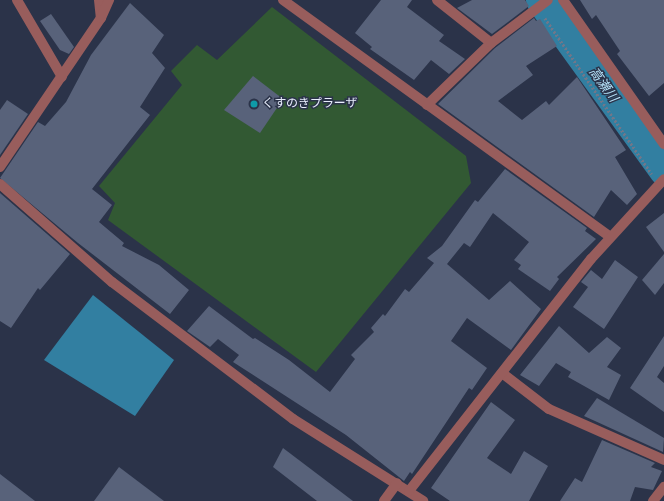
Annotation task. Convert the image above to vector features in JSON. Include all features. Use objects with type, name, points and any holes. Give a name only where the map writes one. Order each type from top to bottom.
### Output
[{"type":"street","points":[[17,0],[62,78]]},
{"type":"street","points":[[98,0],[101,18]]},
{"type":"street","points":[[0,167],[62,78],[101,18],[109,0]]},
{"type":"street","points":[[283,0],[610,237]]},
{"type":"street","points":[[437,0],[491,43]]},
{"type":"street","points":[[427,105],[491,43],[548,0]]},
{"type":"street","points":[[563,0],[664,144]]},
{"type":"street","points":[[408,490],[610,237],[662,181]]},
{"type":"street","points":[[0,184],[112,282],[293,419],[424,501]]},
{"type":"street","points":[[502,373],[548,409],[664,460]]},
{"type":"street","points":[[384,501],[397,483]]},
{"type":"street","points":[[653,501],[664,487]]},
{"type":"path","points":[[538,8],[662,181]]},
{"type":"green space","points":[[272,7],[466,156],[471,183],[316,372],[108,220],[115,203],[99,186],[182,85],[171,71],[197,45],[217,60]]},
{"type":"water","points":[[93,295],[174,360],[135,416],[44,360]]},
{"type":"building","points":[[381,0],[412,0],[407,7],[444,35],[439,41],[465,59],[449,74],[431,60],[414,80],[370,49],[372,47],[355,33]]},
{"type":"building","points":[[472,0],[525,0],[529,6],[492,34],[457,8]]},
{"type":"building","points":[[580,0],[664,0],[664,83],[649,96],[617,54],[620,51],[596,15],[592,19]]},
{"type":"building","points":[[130,3],[164,35],[152,53],[165,68],[140,107],[150,115],[92,189],[112,205],[99,222],[124,243],[122,246],[159,265],[189,290],[170,314],[78,243],[0,178],[38,122],[45,126],[66,102],[91,55]]},
{"type":"building","points":[[51,14],[74,47],[69,54],[60,50],[40,21]]},
{"type":"building","points":[[534,18],[536,21],[540,19],[557,46],[526,66],[533,75],[498,101],[522,120],[546,101],[549,105],[577,77],[626,150],[615,157],[637,194],[627,205],[611,190],[594,217],[438,104],[495,48]]},
{"type":"building","name":"くすのきプラーザ","points":[[253,76],[283,99],[260,133],[224,110]]},
{"type":"building","points":[[7,100],[28,114],[0,155],[0,110]]},
{"type":"building","points":[[505,169],[587,228],[585,231],[596,239],[557,277],[559,279],[550,291],[518,269],[521,265],[514,260],[529,242],[493,213],[470,247],[464,243],[447,264],[489,300],[510,281],[541,309],[511,350],[467,318],[451,341],[487,368],[472,390],[469,388],[412,474],[410,472],[404,481],[346,435],[233,362],[239,355],[218,339],[210,347],[187,331],[209,306],[253,339],[255,338],[289,360],[330,392],[355,359],[351,355],[374,332],[371,328],[383,314],[385,316],[405,289],[409,292],[434,263],[427,258],[442,246],[475,200],[478,202]]},
{"type":"building","points":[[0,193],[70,254],[40,290],[38,288],[11,328],[0,321]]},
{"type":"building","points":[[664,213],[664,252],[646,227]]},
{"type":"building","points":[[664,254],[664,283],[655,295],[642,280]]},
{"type":"building","points":[[615,260],[638,277],[604,329],[573,307],[588,287],[581,282],[591,270],[602,279]]},
{"type":"building","points":[[559,326],[589,353],[607,337],[621,348],[607,367],[621,375],[609,400],[568,377],[571,372],[556,363],[539,386],[520,375]]},
{"type":"building","points":[[664,336],[664,366],[657,377],[664,383],[664,412],[630,388]]},
{"type":"building","points":[[597,398],[664,438],[663,452],[584,416]]},
{"type":"building","points":[[491,402],[515,420],[487,458],[511,474],[524,451],[548,466],[529,501],[450,501],[431,488]]},
{"type":"building","points":[[602,440],[655,463],[651,467],[662,471],[653,490],[635,487],[630,501],[560,501],[575,478],[582,482]]},
{"type":"building","points":[[283,448],[353,501],[317,501],[273,467]]},
{"type":"building","points":[[119,467],[164,501],[94,501]]},
{"type":"building","points":[[0,474],[35,501],[0,501]]},
{"type":"waterway","name":"高瀬川","points":[[541,0],[664,170]]},
{"type":"place","name":"くすのきプラーザ","points":[[254,104]]}]
